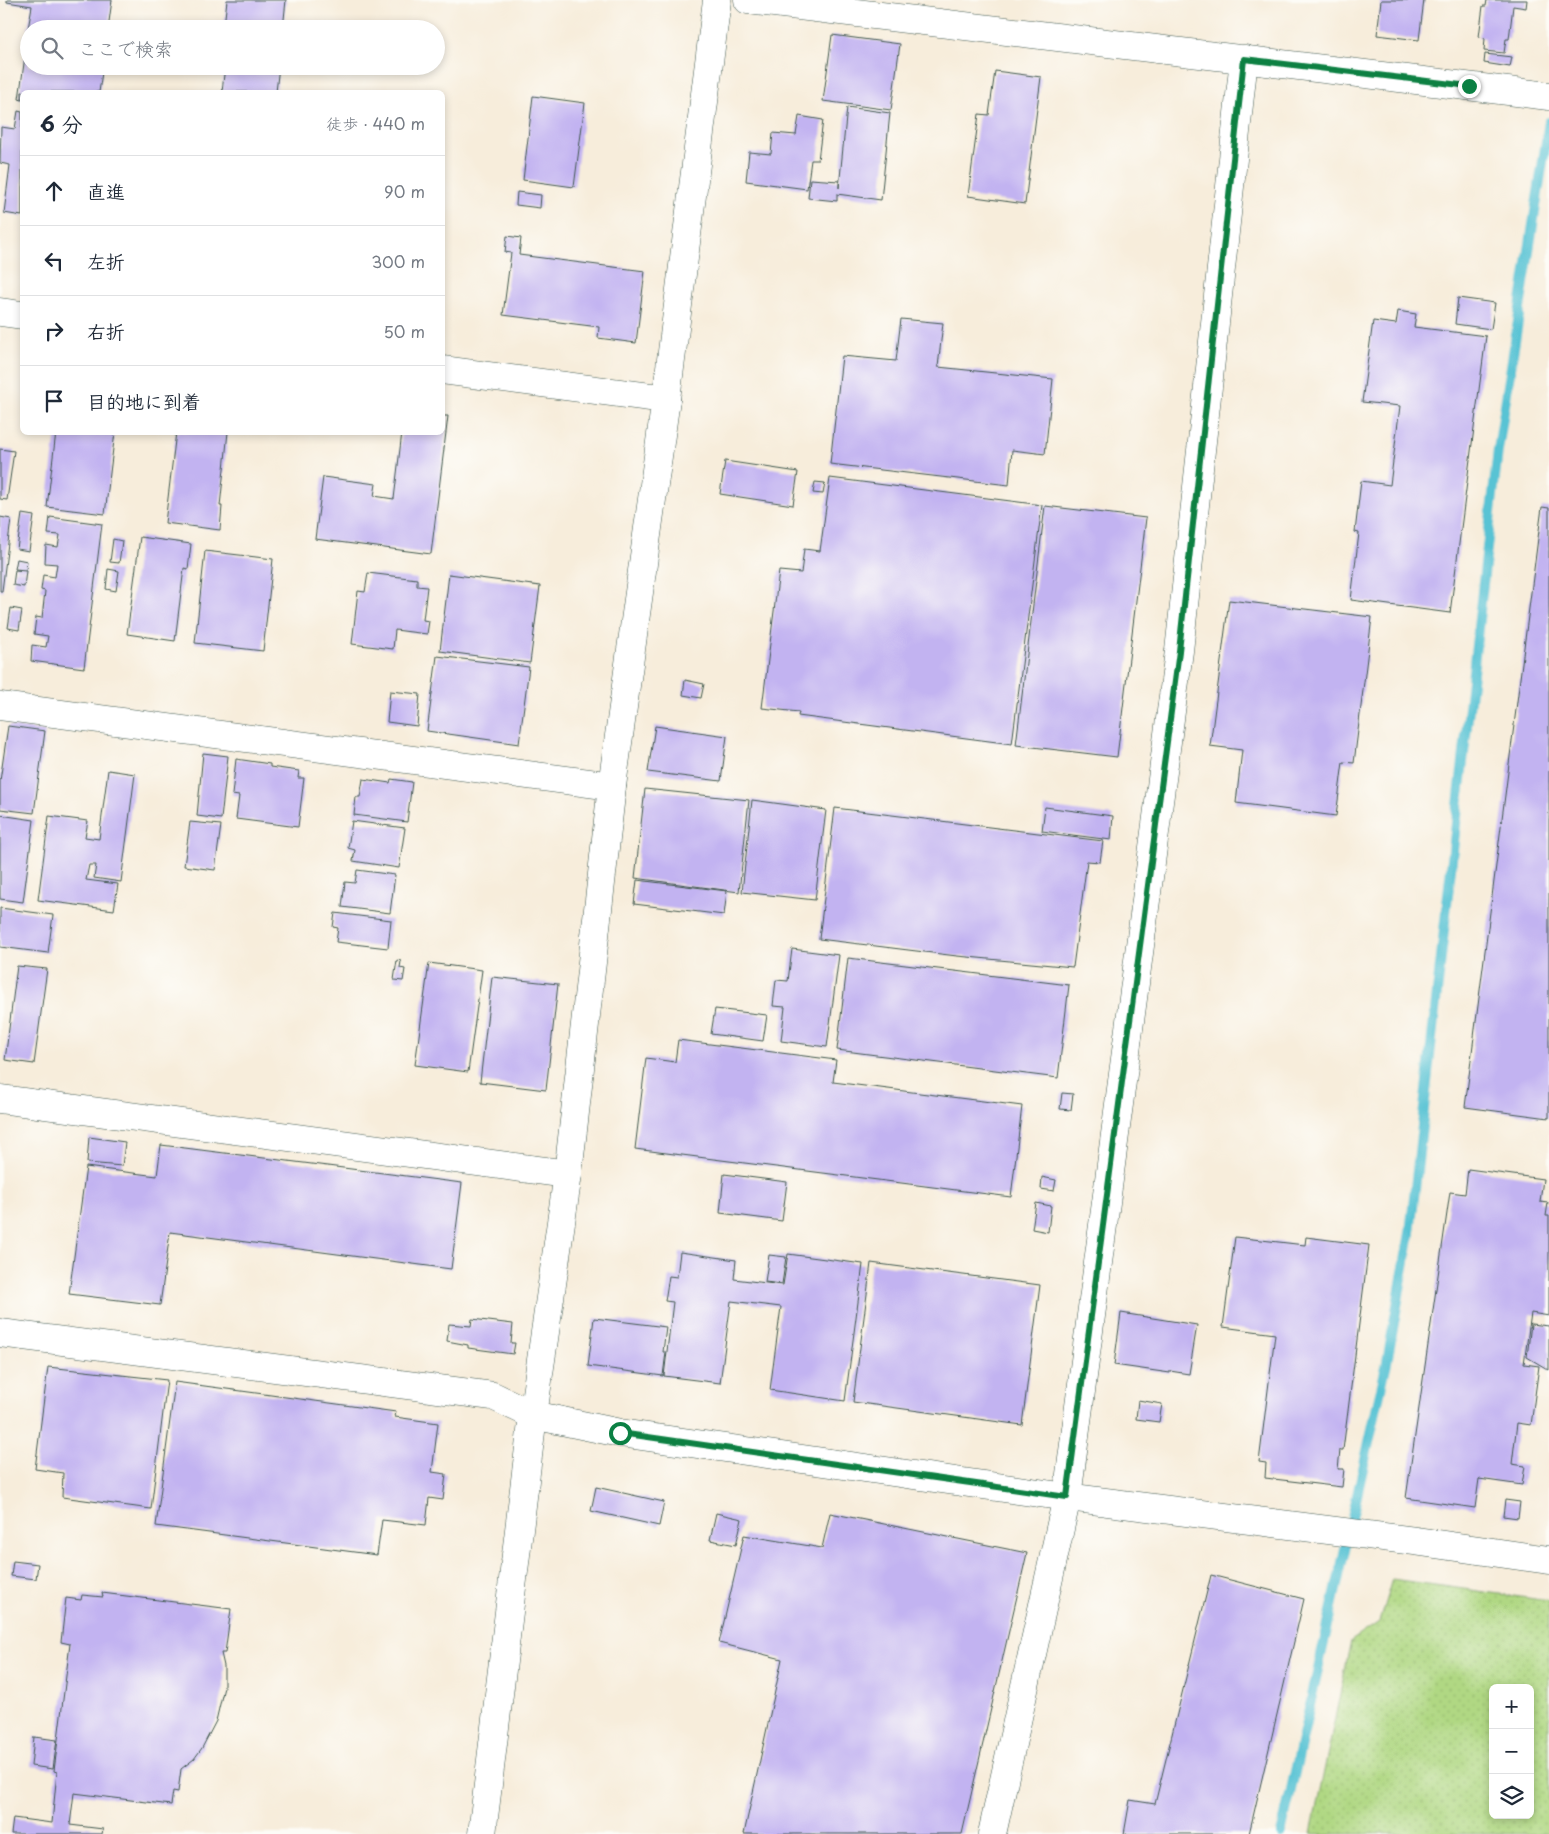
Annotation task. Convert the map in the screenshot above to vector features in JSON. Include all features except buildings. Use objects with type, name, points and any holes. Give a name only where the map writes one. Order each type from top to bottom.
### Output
[{"type":"street","points":[[482,1834],[533,1415],[568,1174],[612,786],[666,399],[717,0]]},
{"type":"street","points":[[748,0],[1549,96]]},
{"type":"street","points":[[992,1834],[1067,1497],[1179,651],[1244,59]]},
{"type":"street","points":[[0,312],[20,315]]},
{"type":"street","points":[[445,370],[666,399]]},
{"type":"street","points":[[0,706],[612,786]]},
{"type":"street","points":[[0,1099],[568,1174]]},
{"type":"street","points":[[0,1333],[493,1396],[533,1415],[630,1434],[1067,1497],[1549,1560]]},
{"type":"green space","points":[[1392,1579],[1549,1601],[1549,1834],[1311,1834],[1351,1641],[1379,1622]]},
{"type":"waterway","points":[[1281,1834],[1387,1362],[1410,1233],[1498,450],[1549,122]]},
{"type":"route","points":[[620,1433],[1067,1497],[1179,651],[1244,59],[1469,86]]}]
